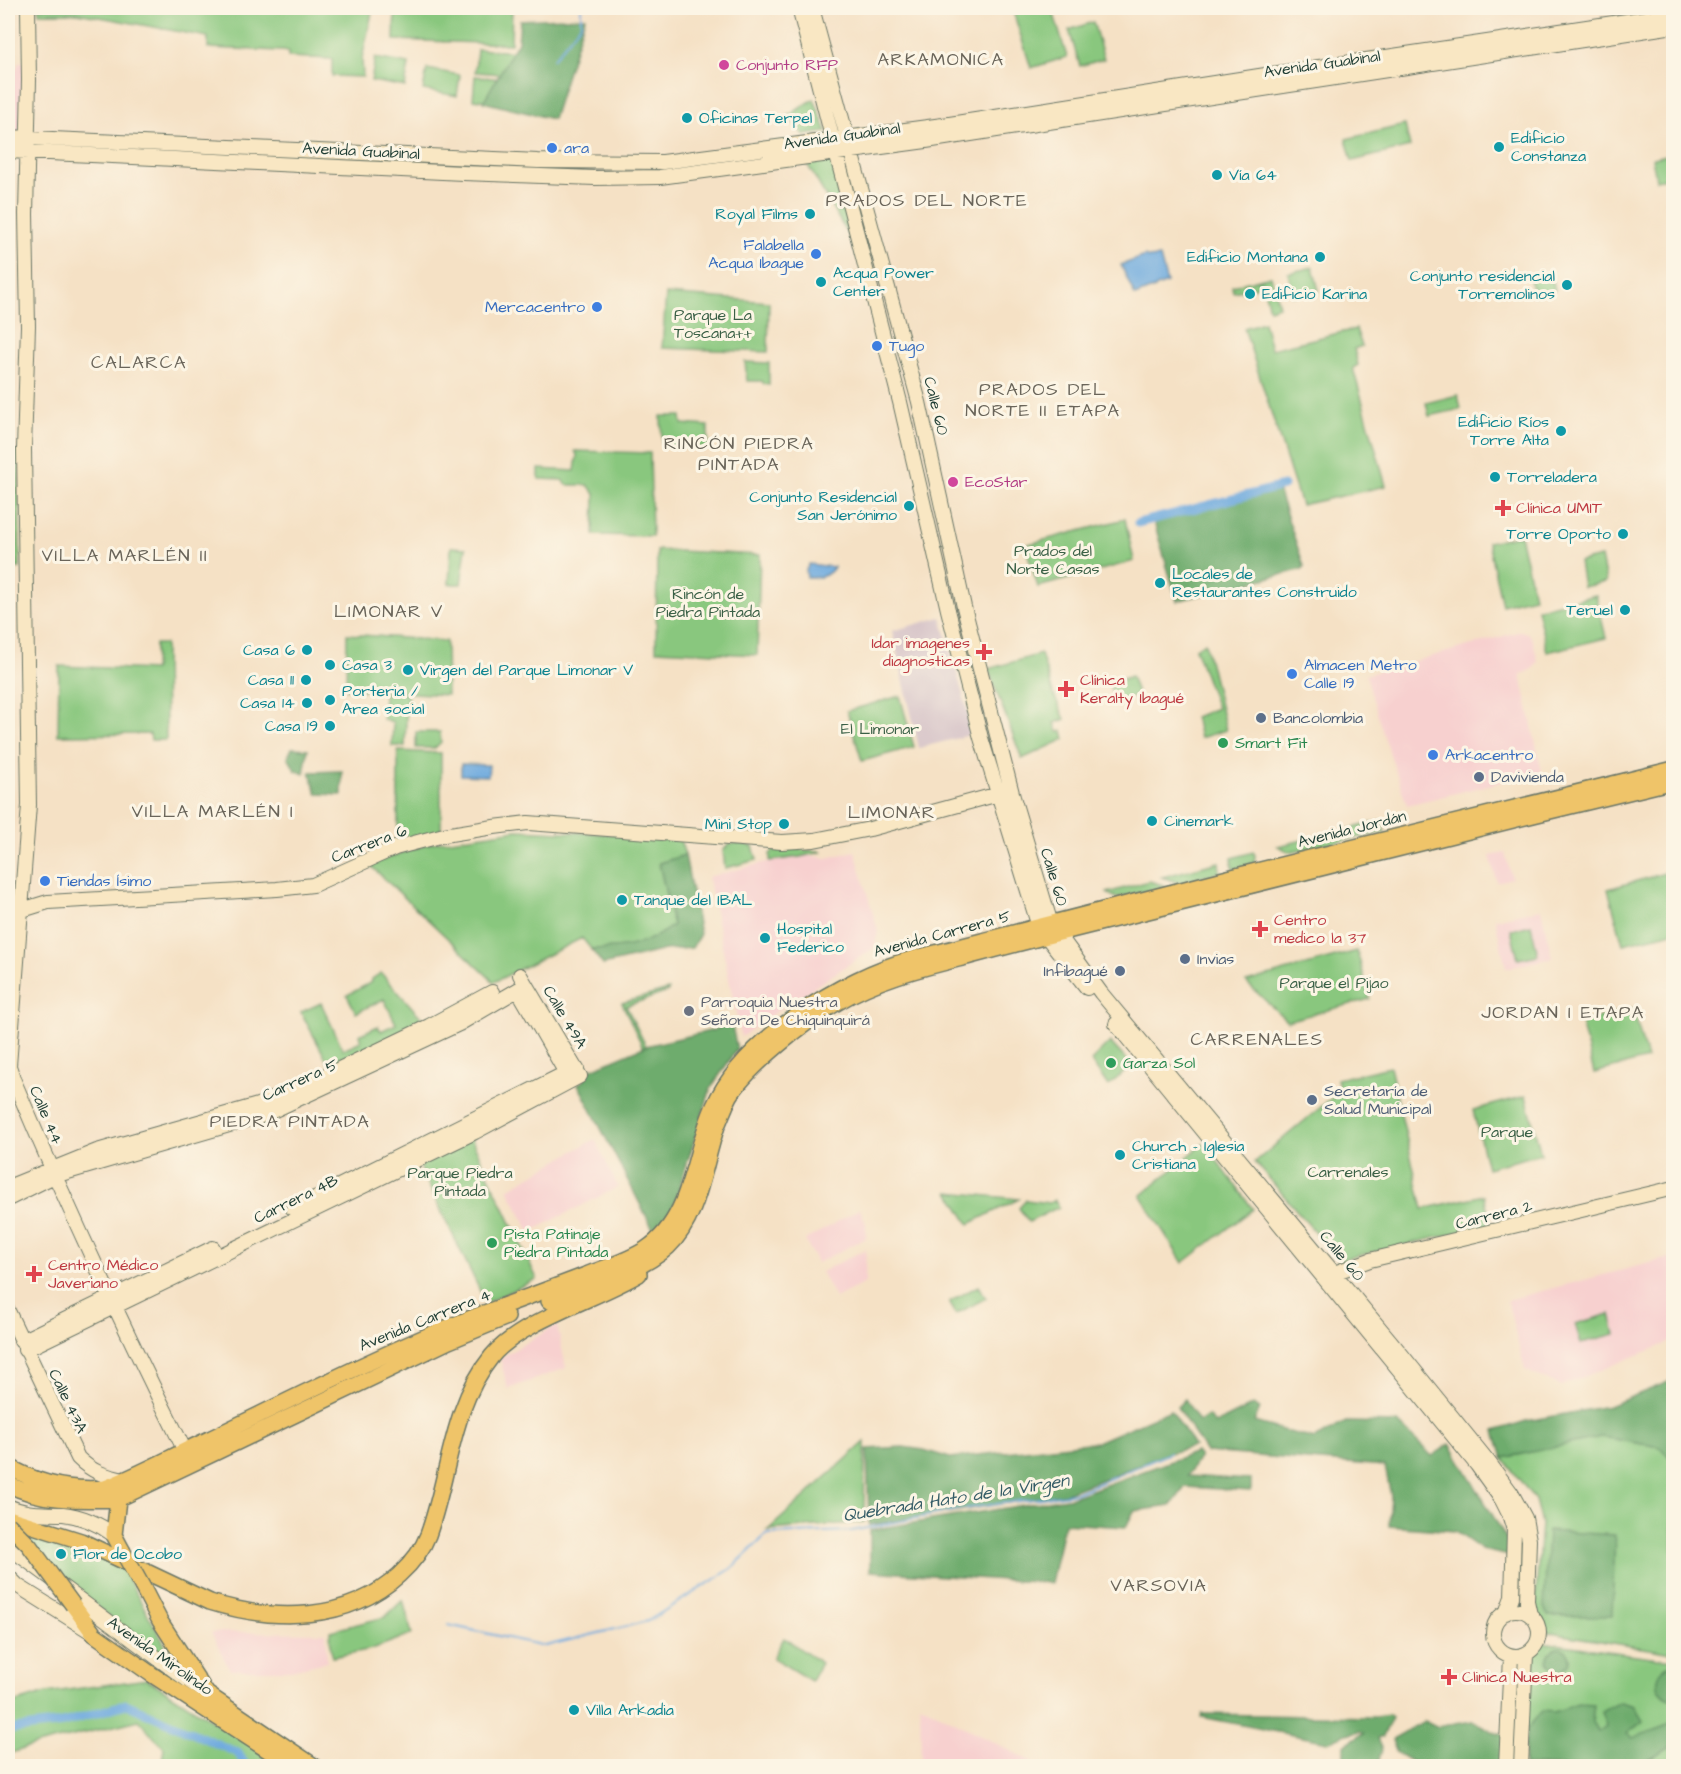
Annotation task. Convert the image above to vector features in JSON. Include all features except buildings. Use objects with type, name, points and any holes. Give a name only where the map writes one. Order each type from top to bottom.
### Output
[{"type":"main road","name":"Calle 44","points":[[28,8],[28,326],[24,461],[29,805],[9,1066],[52,1172],[185,1451]]},
{"type":"main road","name":"Calle 60","points":[[800,8],[919,402],[1006,796],[1052,936],[1330,1277],[1488,1460],[1512,1494],[1525,1518],[1529,1540],[1527,1601],[1530,1615]]},
{"type":"main road","name":"Calle 60","points":[[812,8],[842,146]]},
{"type":"main road","name":"Avenida Guabinal","points":[[842,146],[1674,14]]},
{"type":"main road","name":"Avenida Guabinal","points":[[8,151],[27,145],[538,161],[663,162],[842,146],[1400,69],[1674,26]]},
{"type":"main road","name":"Avenida Guabinal","points":[[8,137],[27,145]]},
{"type":"main road","name":"Avenida Jordán","points":[[1052,936],[1228,878],[1674,769]]},
{"type":"main road","name":"Avenida Jordán","points":[[1052,936],[1401,846],[1674,781]]},
{"type":"main road","name":"Carrera 6","points":[[8,920],[22,910],[48,902],[313,885],[395,848],[444,835],[494,827],[528,824],[782,842],[814,840],[870,829],[1006,796]]},
{"type":"main road","name":"Avenida Carrera 5","points":[[745,1068],[821,1013],[873,984],[907,972],[1052,936]]},
{"type":"main road","name":"Carrera 5","points":[[8,1187],[52,1172],[264,1115],[459,1024],[522,983]]},
{"type":"main road","name":"Calle 49A","points":[[522,983],[573,1075]]},
{"type":"main road","name":"Carrera 5","points":[[8,1198],[52,1172],[97,1151],[250,1108],[333,1072],[429,1026],[492,992]]},
{"type":"main road","name":"Avenida Carrera 4","points":[[8,1466],[24,1476],[47,1483],[84,1490],[105,1488],[394,1350],[442,1330],[656,1256],[676,1238],[689,1216],[724,1109],[745,1068]]},
{"type":"main road","name":"Avenida Carrera 4","points":[[8,1484],[32,1495],[73,1499],[118,1499],[449,1341],[618,1268],[658,1240],[678,1214],[714,1105],[727,1082],[745,1068]]},
{"type":"main road","name":"Carrera 4B","points":[[23,1346],[113,1303],[374,1170],[573,1075]]},
{"type":"main road","name":"Carrera 2","points":[[1330,1277],[1370,1260],[1674,1188]]},
{"type":"main road","points":[[8,1518],[81,1541],[210,1602],[226,1607],[274,1614],[310,1615],[348,1606],[381,1590],[404,1570],[421,1550],[433,1521],[460,1414],[469,1390],[493,1354],[512,1338],[550,1317],[639,1274],[656,1256]]},
{"type":"main road","name":"Calle 60","points":[[1330,1277],[1502,1500],[1514,1530],[1512,1597],[1506,1613]]},
{"type":"main road","name":"Calle 43A","points":[[8,1311],[78,1458],[102,1476],[124,1480]]},
{"type":"main road","points":[[114,1535],[118,1499]]},
{"type":"main road","points":[[8,1506],[36,1514],[76,1516],[102,1526],[114,1535]]},
{"type":"main road","name":"Avenida Mirolindo","points":[[8,1524],[29,1545],[94,1634],[292,1767]]},
{"type":"main road","name":"Avenida Mirolindo","points":[[114,1535],[160,1621],[207,1694],[314,1767]]},
{"type":"main road","points":[[8,1547],[68,1589],[152,1656],[207,1694]]},
{"type":"main road","points":[[8,1576],[18,1586],[94,1634]]},
{"type":"main road","points":[[1518,1610],[1530,1615],[1537,1624],[1539,1638],[1537,1645],[1526,1655],[1511,1656],[1498,1648],[1493,1634],[1496,1622],[1506,1613],[1518,1610]]},
{"type":"main road","points":[[1521,1767],[1526,1655]]},
{"type":"main road","points":[[1506,1767],[1511,1656]]},
{"type":"shaded area","points":[[19,62],[27,62],[25,133],[8,132],[8,75],[16,69]]},
{"type":"shaded area","points":[[941,617],[974,734],[919,748],[892,631]]},
{"type":"shaded area","name":"Arkacentro","points":[[1521,631],[1529,634],[1533,641],[1538,661],[1533,669],[1521,675],[1542,772],[1407,805],[1366,675]]},
{"type":"shaded area","points":[[855,851],[878,931],[874,948],[741,1037],[708,877],[797,854],[827,858]]},
{"type":"shaded area","points":[[1505,853],[1512,878],[1497,882],[1490,856]]},
{"type":"shaded area","points":[[1541,909],[1552,958],[1506,968],[1495,919]]},
{"type":"shaded area","points":[[595,1139],[618,1187],[530,1232],[508,1189]]},
{"type":"shaded area","points":[[860,1209],[866,1224],[866,1238],[817,1263],[805,1240]]},
{"type":"shaded area","points":[[866,1249],[865,1283],[835,1298],[821,1272]]},
{"type":"shaded area","points":[[1673,1257],[1673,1341],[1561,1386],[1525,1370],[1507,1300]]},
{"type":"shaded area","points":[[557,1325],[566,1368],[508,1389],[500,1358]]},
{"type":"shaded area","points":[[211,1632],[326,1633],[327,1662],[291,1670],[230,1670]]},
{"type":"shaded area","points":[[920,1704],[1040,1766],[921,1766]]},
{"type":"green space","points":[[38,8],[373,8],[362,59],[363,77],[332,76],[332,59],[288,57],[288,52],[283,51],[208,48],[208,37],[78,13],[39,13]]},
{"type":"green space","points":[[395,8],[512,8],[511,44],[394,40]]},
{"type":"green space","points":[[1012,8],[1052,8],[1067,57],[1031,68]]},
{"type":"green space","points":[[585,17],[553,119],[483,102],[518,42],[520,20]]},
{"type":"green space","points":[[1093,22],[1104,59],[1080,66],[1069,30]]},
{"type":"green space","points":[[477,49],[516,52],[514,75],[475,72]]},
{"type":"green space","points":[[375,58],[409,64],[405,87],[371,81]]},
{"type":"green space","points":[[427,69],[460,75],[457,96],[423,90]]},
{"type":"green space","points":[[475,76],[510,80],[507,103],[473,99]]},
{"type":"green space","points":[[814,99],[827,132],[804,135],[788,116]]},
{"type":"green space","points":[[1405,125],[1410,147],[1352,161],[1346,139]]},
{"type":"green space","points":[[1673,154],[1673,177],[1656,180],[1652,158]]},
{"type":"green space","points":[[835,159],[858,252],[806,162]]},
{"type":"green space","points":[[1313,267],[1319,291],[1293,296],[1288,273]]},
{"type":"green space","points":[[1551,274],[1555,290],[1534,295],[1530,279]]},
{"type":"green space","points":[[1271,276],[1279,306],[1269,309],[1263,285],[1233,292],[1232,286]]},
{"type":"green space","name":"Parque La Toscana++","points":[[666,294],[769,302],[768,352],[662,348]]},
{"type":"green space","points":[[1264,322],[1271,349],[1356,329],[1362,346],[1354,349],[1358,365],[1353,368],[1386,486],[1301,505],[1244,328]]},
{"type":"green space","points":[[745,362],[769,363],[769,385],[762,381],[747,381]]},
{"type":"green space","points":[[1458,395],[1461,409],[1429,416],[1426,403]]},
{"type":"green space","points":[[661,416],[681,416],[682,424],[708,426],[708,448],[662,444]]},
{"type":"green space","points":[[8,451],[19,451],[20,568],[8,568]]},
{"type":"green space","points":[[575,451],[650,453],[652,536],[594,535],[595,494],[588,485],[567,485],[562,480],[539,479],[539,469],[575,471],[577,455]]},
{"type":"green space","points":[[1277,487],[1304,566],[1303,569],[1177,601],[1154,522]]},
{"type":"green space","name":"Prados del Norte Casas","points":[[1125,519],[1134,561],[1038,587],[1025,545]]},
{"type":"green space","points":[[1520,535],[1534,597],[1502,605],[1488,542]]},
{"type":"green space","points":[[451,547],[466,548],[461,584],[449,584]]},
{"type":"green space","name":"Rincón de Piedra Pintada","points":[[657,550],[760,555],[757,655],[656,650]]},
{"type":"green space","points":[[1601,557],[1606,582],[1583,587],[1579,562]]},
{"type":"green space","points":[[1596,595],[1606,638],[1547,652],[1537,609]]},
{"type":"green space","points":[[347,634],[446,641],[447,695],[346,689]]},
{"type":"green space","points":[[1205,643],[1226,730],[1200,738],[1195,717],[1217,708],[1195,648]]},
{"type":"green space","points":[[155,644],[165,644],[166,740],[151,740],[150,734],[58,735],[59,666],[154,670]]},
{"type":"green space","points":[[1041,654],[1053,693],[1065,719],[1055,723],[1058,732],[1063,731],[1065,739],[1022,759],[988,669]]},
{"type":"green space","points":[[1131,676],[1138,695],[1116,703],[1109,684]]},
{"type":"green space","points":[[384,693],[407,694],[405,746],[392,746],[393,722],[383,719]]},
{"type":"green space","name":"El Limonar","points":[[900,696],[914,747],[862,761],[847,711]]},
{"type":"green space","points":[[416,732],[440,732],[441,742],[435,748],[416,748]]},
{"type":"green space","points":[[292,748],[308,749],[304,774],[295,770],[288,757]]},
{"type":"green space","points":[[398,751],[441,753],[441,832],[398,842]]},
{"type":"green space","points":[[342,771],[342,795],[317,794],[310,772]]},
{"type":"green space","points":[[1382,821],[1385,832],[1289,852],[1278,846]]},
{"type":"green space","points":[[517,830],[679,837],[685,855],[659,863],[673,925],[654,938],[625,947],[591,949],[582,938],[494,982],[371,866],[376,862],[431,843]]},
{"type":"green space","points":[[736,843],[753,846],[757,860],[725,868],[723,851],[728,845]]},
{"type":"green space","points":[[777,848],[821,852],[770,861],[770,854]]},
{"type":"green space","points":[[1253,852],[1254,863],[1235,869],[1232,867],[1232,858]]},
{"type":"green space","points":[[685,855],[700,934],[692,948],[665,950],[603,965],[591,949],[635,945],[654,938],[673,925],[659,863]]},
{"type":"green space","points":[[1219,862],[1220,872],[1179,883],[1162,877]]},
{"type":"green space","points":[[1665,873],[1673,904],[1673,932],[1623,944],[1608,889]]},
{"type":"green space","points":[[1149,881],[1167,886],[1116,898],[1107,893]]},
{"type":"green space","points":[[1531,925],[1538,955],[1518,959],[1511,930]]},
{"type":"green space","name":"Parque el Pijao","points":[[1357,951],[1370,999],[1287,1021],[1246,982]]},
{"type":"green space","points":[[381,973],[429,1026],[333,1072],[301,1012],[321,1003],[343,1049],[361,1041],[359,1035],[378,1026],[381,1031],[396,1024],[384,999],[356,1013],[347,995],[372,982],[372,979]]},
{"type":"green space","points":[[668,990],[668,992],[626,1006],[646,1046],[643,1047],[622,1003]]},
{"type":"green space","points":[[1633,1008],[1647,1059],[1594,1073],[1581,1022]]},
{"type":"green space","points":[[731,1022],[737,1049],[711,1088],[672,1211],[655,1233],[578,1084],[584,1080],[589,1070],[646,1046],[714,1030]]},
{"type":"green space","name":"Garza Sol","points":[[1110,1042],[1132,1066],[1108,1086],[1091,1061]]},
{"type":"green space","name":"Carrenales","points":[[1390,1067],[1423,1209],[1484,1195],[1491,1225],[1339,1260],[1255,1162],[1340,1091],[1337,1079]]},
{"type":"green space","name":"Parque","points":[[1526,1096],[1541,1154],[1487,1168],[1473,1110]]},
{"type":"green space","name":"Parque Piedra Pintada","points":[[471,1138],[537,1279],[486,1303],[418,1163]]},
{"type":"green space","points":[[1204,1143],[1253,1209],[1183,1263],[1141,1196]]},
{"type":"green space","points":[[949,1192],[1019,1199],[969,1224]]},
{"type":"green space","points":[[1026,1200],[1049,1203],[1055,1200],[1059,1207],[1029,1222],[1019,1208]]},
{"type":"green space","points":[[978,1286],[986,1298],[956,1314],[949,1302]]},
{"type":"green space","points":[[1610,1314],[1615,1334],[1581,1343],[1575,1324]]},
{"type":"green space","points":[[1673,1380],[1673,1458],[1671,1459],[1660,1447],[1601,1437],[1503,1458],[1495,1431],[1526,1421],[1609,1406]]},
{"type":"green space","points":[[1185,1399],[1199,1422],[1208,1416],[1215,1424],[1253,1405],[1260,1409],[1254,1422],[1314,1439],[1346,1422],[1398,1423],[1432,1456],[1450,1444],[1508,1541],[1510,1556],[1482,1550],[1455,1531],[1389,1526],[1391,1496],[1385,1466],[1206,1452],[1177,1407]]},
{"type":"green space","points":[[1171,1410],[1194,1446],[1064,1494],[869,1525],[867,1449],[903,1447],[924,1450],[950,1458],[1097,1442]]},
{"type":"green space","points":[[1601,1437],[1661,1447],[1673,1458],[1673,1653],[1545,1632],[1535,1608],[1541,1524],[1535,1500],[1503,1458]]},
{"type":"green space","points":[[865,1442],[864,1522],[768,1530]]},
{"type":"green space","points":[[1196,1452],[1200,1457],[1187,1476],[1251,1480],[1251,1491],[1185,1487],[1171,1506],[1134,1511],[1126,1527],[1064,1523],[1051,1583],[870,1571],[870,1530],[1073,1497]]},
{"type":"green space","points":[[18,1529],[73,1545],[122,1568],[178,1668],[65,1583]]},
{"type":"green space","points":[[1548,1531],[1615,1535],[1612,1616],[1548,1616],[1544,1607]]},
{"type":"green space","points":[[403,1600],[412,1634],[372,1649],[332,1657],[330,1631],[385,1617]]},
{"type":"green space","points":[[784,1638],[821,1663],[811,1681],[773,1658]]},
{"type":"green space","points":[[1541,1642],[1673,1660],[1673,1766],[1524,1766],[1528,1657],[1536,1651]]},
{"type":"green space","points":[[1559,1648],[1567,1651],[1570,1659],[1567,1667],[1559,1670],[1551,1667],[1548,1659],[1551,1651]]},
{"type":"green space","points":[[1674,1664],[1673,1700],[1661,1693],[1658,1682],[1662,1671]]},
{"type":"green space","points":[[147,1679],[274,1760],[277,1766],[161,1766],[164,1748],[139,1720],[8,1754],[8,1705],[46,1693]]},
{"type":"green space","points":[[1620,1702],[1634,1706],[1643,1721],[1627,1734],[1633,1738],[1673,1723],[1673,1746],[1641,1766],[1524,1766],[1526,1730],[1542,1711],[1554,1712],[1578,1704],[1594,1705],[1592,1722],[1598,1732],[1606,1726],[1602,1712]]},
{"type":"green space","points":[[1202,1714],[1375,1717],[1389,1715],[1392,1718],[1383,1737],[1377,1739],[1382,1750],[1378,1762],[1358,1763],[1360,1766],[1335,1766],[1344,1757],[1344,1745],[1364,1733],[1361,1731],[1346,1734],[1328,1742],[1201,1717]]},
{"type":"green space","points":[[1424,1721],[1436,1727],[1473,1721],[1505,1735],[1502,1766],[1419,1766],[1397,1753],[1392,1739]]},
{"type":"water","points":[[1145,256],[1160,257],[1167,283],[1135,296],[1121,265]]},
{"type":"water","points":[[809,564],[834,567],[822,576],[807,578],[806,570]]},
{"type":"water","points":[[461,764],[489,765],[488,776],[461,775]]},
{"type":"waterway","points":[[553,59],[581,24],[581,8]]},
{"type":"waterway","points":[[1138,523],[1283,486]]},
{"type":"waterway","name":"Quebrada Hato de la Virgen","points":[[448,1625],[545,1646],[648,1621],[731,1569],[767,1534],[852,1531],[961,1509],[1076,1493],[1170,1453]]},
{"type":"waterway","points":[[8,1730],[63,1723],[126,1704],[238,1753],[246,1766]]},
{"type":"place","name":"Conjunto RFP","points":[[724,65]]},
{"type":"place","name":"Oficinas Terpel","points":[[687,118]]},
{"type":"place","name":"Edificio Constanza","points":[[1499,147]]},
{"type":"place","name":"ara","points":[[552,148]]},
{"type":"place","name":"Vía 64","points":[[1217,175]]},
{"type":"place","name":"Royal Films","points":[[810,214]]},
{"type":"place","name":"Falabella Acqua Ibague","points":[[816,254]]},
{"type":"place","name":"Edificio Montana","points":[[1320,257]]},
{"type":"place","name":"Acqua Power Center","points":[[821,282]]},
{"type":"place","name":"Conjunto residencial Torremolinos","points":[[1567,285]]},
{"type":"place","name":"Edificio Karina","points":[[1250,294]]},
{"type":"place","name":"Mercacentro","points":[[597,307]]},
{"type":"place","name":"Tugo","points":[[877,346]]},
{"type":"place","name":"Edificio Ríos Torre Alta","points":[[1561,431]]},
{"type":"place","name":"Torreladera","points":[[1495,477]]},
{"type":"place","name":"EcoStar","points":[[953,482]]},
{"type":"place","name":"Conjunto Residencial San Jerónimo","points":[[909,506]]},
{"type":"place","name":"Clínica UMIT","points":[[1503,508]]},
{"type":"place","name":"Torre Oporto","points":[[1623,534]]},
{"type":"place","name":"Locales de Restaurantes Construido","points":[[1160,583]]},
{"type":"place","name":"Teruel","points":[[1625,610]]},
{"type":"place","name":"Casa 6","points":[[307,650]]},
{"type":"place","name":"Idar imagenes diagnosticas","points":[[984,652]]},
{"type":"place","name":"Casa 3","points":[[330,665]]},
{"type":"place","name":"Virgen del Parque Limonar V","points":[[408,670]]},
{"type":"place","name":"Almacen Metro Calle 19","points":[[1292,674]]},
{"type":"place","name":"Casa 11","points":[[306,680]]},
{"type":"place","name":"Clínica Keralty Ibagué","points":[[1066,689]]},
{"type":"place","name":"Porteria / Area social","points":[[330,700]]},
{"type":"place","name":"Casa 14","points":[[307,703]]},
{"type":"place","name":"Bancolombia","points":[[1261,718]]},
{"type":"place","name":"Casa 19","points":[[330,726]]},
{"type":"place","name":"Smart Fit","points":[[1223,743]]},
{"type":"place","name":"Arkacentro","points":[[1433,755]]},
{"type":"place","name":"Davivienda","points":[[1479,777]]},
{"type":"place","name":"Cinemark","points":[[1152,821]]},
{"type":"place","name":"Mini Stop","points":[[784,824]]},
{"type":"place","name":"Tiendas Ísimo","points":[[45,881]]},
{"type":"place","name":"Tanque del IBAL","points":[[622,900]]},
{"type":"place","name":"Centro medico la 37","points":[[1260,929]]},
{"type":"place","name":"Hospital Federico","points":[[765,938]]},
{"type":"place","name":"Invias","points":[[1185,959]]},
{"type":"place","name":"Infibagué","points":[[1120,971]]},
{"type":"place","name":"Parroquia Nuestra Señora De Chiquinquirá","points":[[689,1011]]},
{"type":"place","name":"Garza Sol","points":[[1111,1063]]},
{"type":"place","name":"Secretaría de Salud Municipal","points":[[1312,1100]]},
{"type":"place","name":"Church - Iglesia Cristiana","points":[[1120,1155]]},
{"type":"place","name":"Pista Patinaje Piedra Pintada","points":[[492,1243]]},
{"type":"place","name":"Centro Médico Javeriano","points":[[34,1274]]},
{"type":"place","name":"Flor de Ocobo","points":[[61,1554]]},
{"type":"place","name":"Clinica Nuestra","points":[[1449,1677]]},
{"type":"place","name":"Villa Arkadia","points":[[574,1710]]},
{"type":"district","name":"ARKAMONICA","points":[[941,59]]},
{"type":"district","name":"PRADOS DEL NORTE","points":[[927,200]]},
{"type":"district","name":"CALARCA","points":[[139,362]]},
{"type":"district","name":"PRADOS DEL NORTE II ETAPA","points":[[1043,399]]},
{"type":"district","name":"RINCÓN PIEDRA PINTADA","points":[[739,453]]},
{"type":"district","name":"VILLA MARLÉN II","points":[[125,555]]},
{"type":"district","name":"LIMONAR V","points":[[389,611]]},
{"type":"district","name":"VILLA MARLÉN I","points":[[213,811]]},
{"type":"district","name":"LIMONAR","points":[[892,812]]},
{"type":"district","name":"JORDAN I ETAPA","points":[[1563,1012]]},
{"type":"district","name":"CARRENALES","points":[[1257,1039]]},
{"type":"district","name":"PIEDRA PINTADA","points":[[290,1121]]},
{"type":"district","name":"VARSOVIA","points":[[1159,1585]]}]
